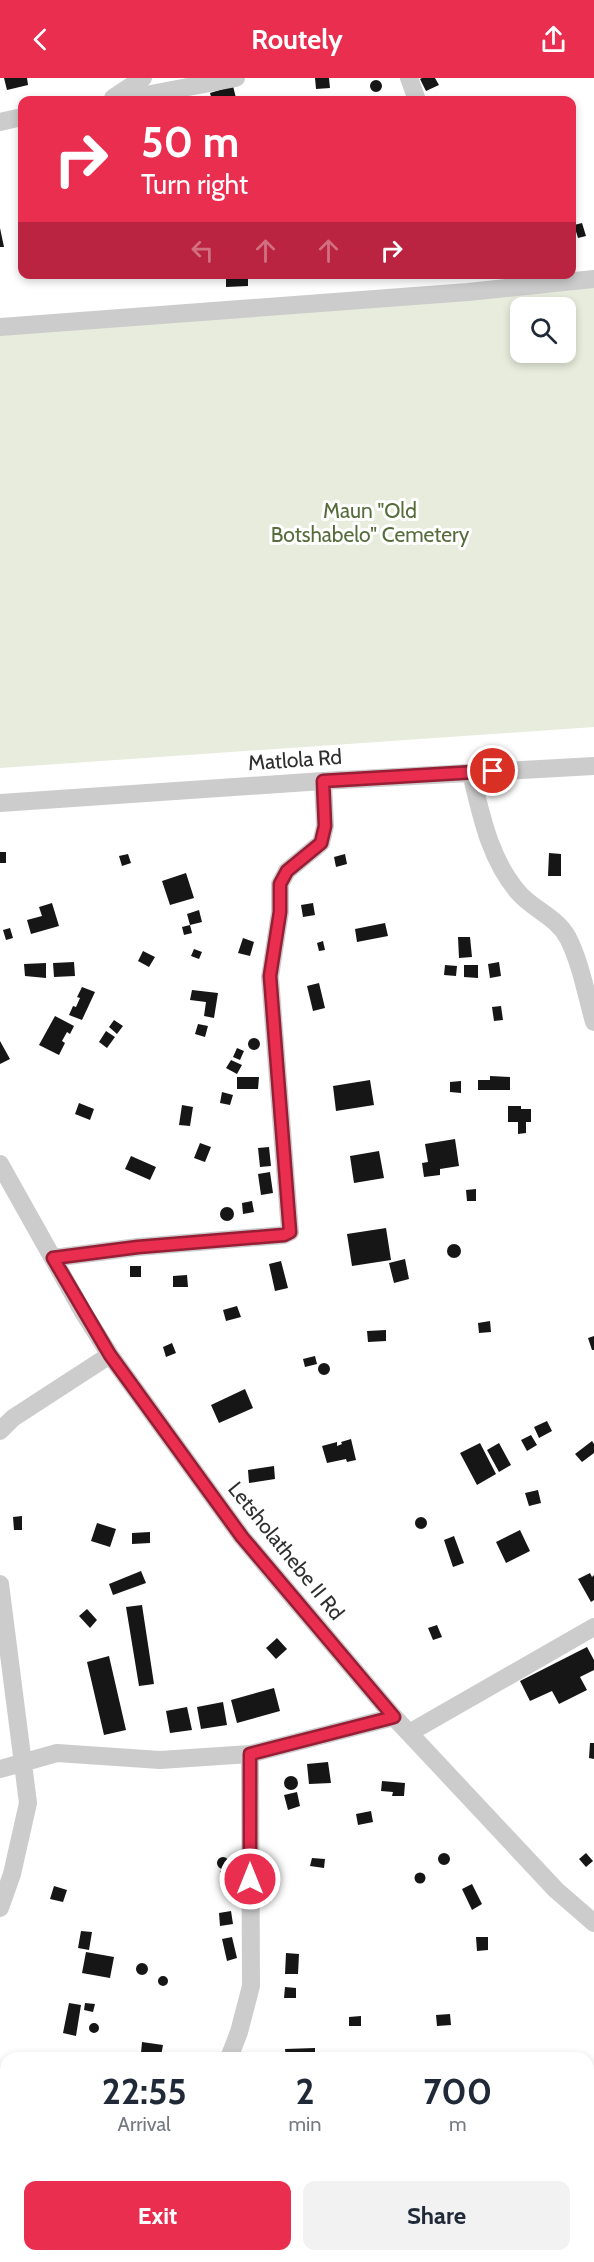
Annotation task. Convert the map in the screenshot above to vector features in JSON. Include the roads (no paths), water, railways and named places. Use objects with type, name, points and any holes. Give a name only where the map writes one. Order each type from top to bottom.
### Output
[{"type":"street","points":[[115,96],[143,78]]},
{"type":"street","points":[[140,96],[236,78]]},
{"type":"street","points":[[409,78],[416,96]]},
{"type":"street","points":[[0,122],[18,118]]},
{"type":"street","points":[[0,327],[467,283],[594,279]]},
{"type":"street","name":"Matlola Rd","points":[[0,803],[323,781],[594,766]]},
{"type":"street","points":[[471,772],[486,832],[495,855],[519,893],[560,926],[567,937],[576,958],[594,1028]]},
{"type":"street","points":[[53,1258],[138,1247],[284,1235],[290,1232],[270,976],[280,912],[280,884],[287,871],[321,843],[325,826],[323,781]]},
{"type":"street","name":"Letsholathebe II Rd","points":[[0,1164],[110,1355],[242,1537],[394,1717],[556,1890],[594,1923]]},
{"type":"street","points":[[0,1431],[13,1418],[110,1355]]},
{"type":"street","points":[[0,1584],[28,1803],[12,1874],[0,1908]]},
{"type":"street","points":[[410,1733],[594,1627]]},
{"type":"street","points":[[0,1769],[57,1753],[160,1760],[250,1754],[394,1717]]},
{"type":"street","points":[[231,2052],[251,1986],[250,1754]]},
{"type":"park label","name":"Maun \"Old Botshabelo\" Cemetery","points":[[370,523]]}]
